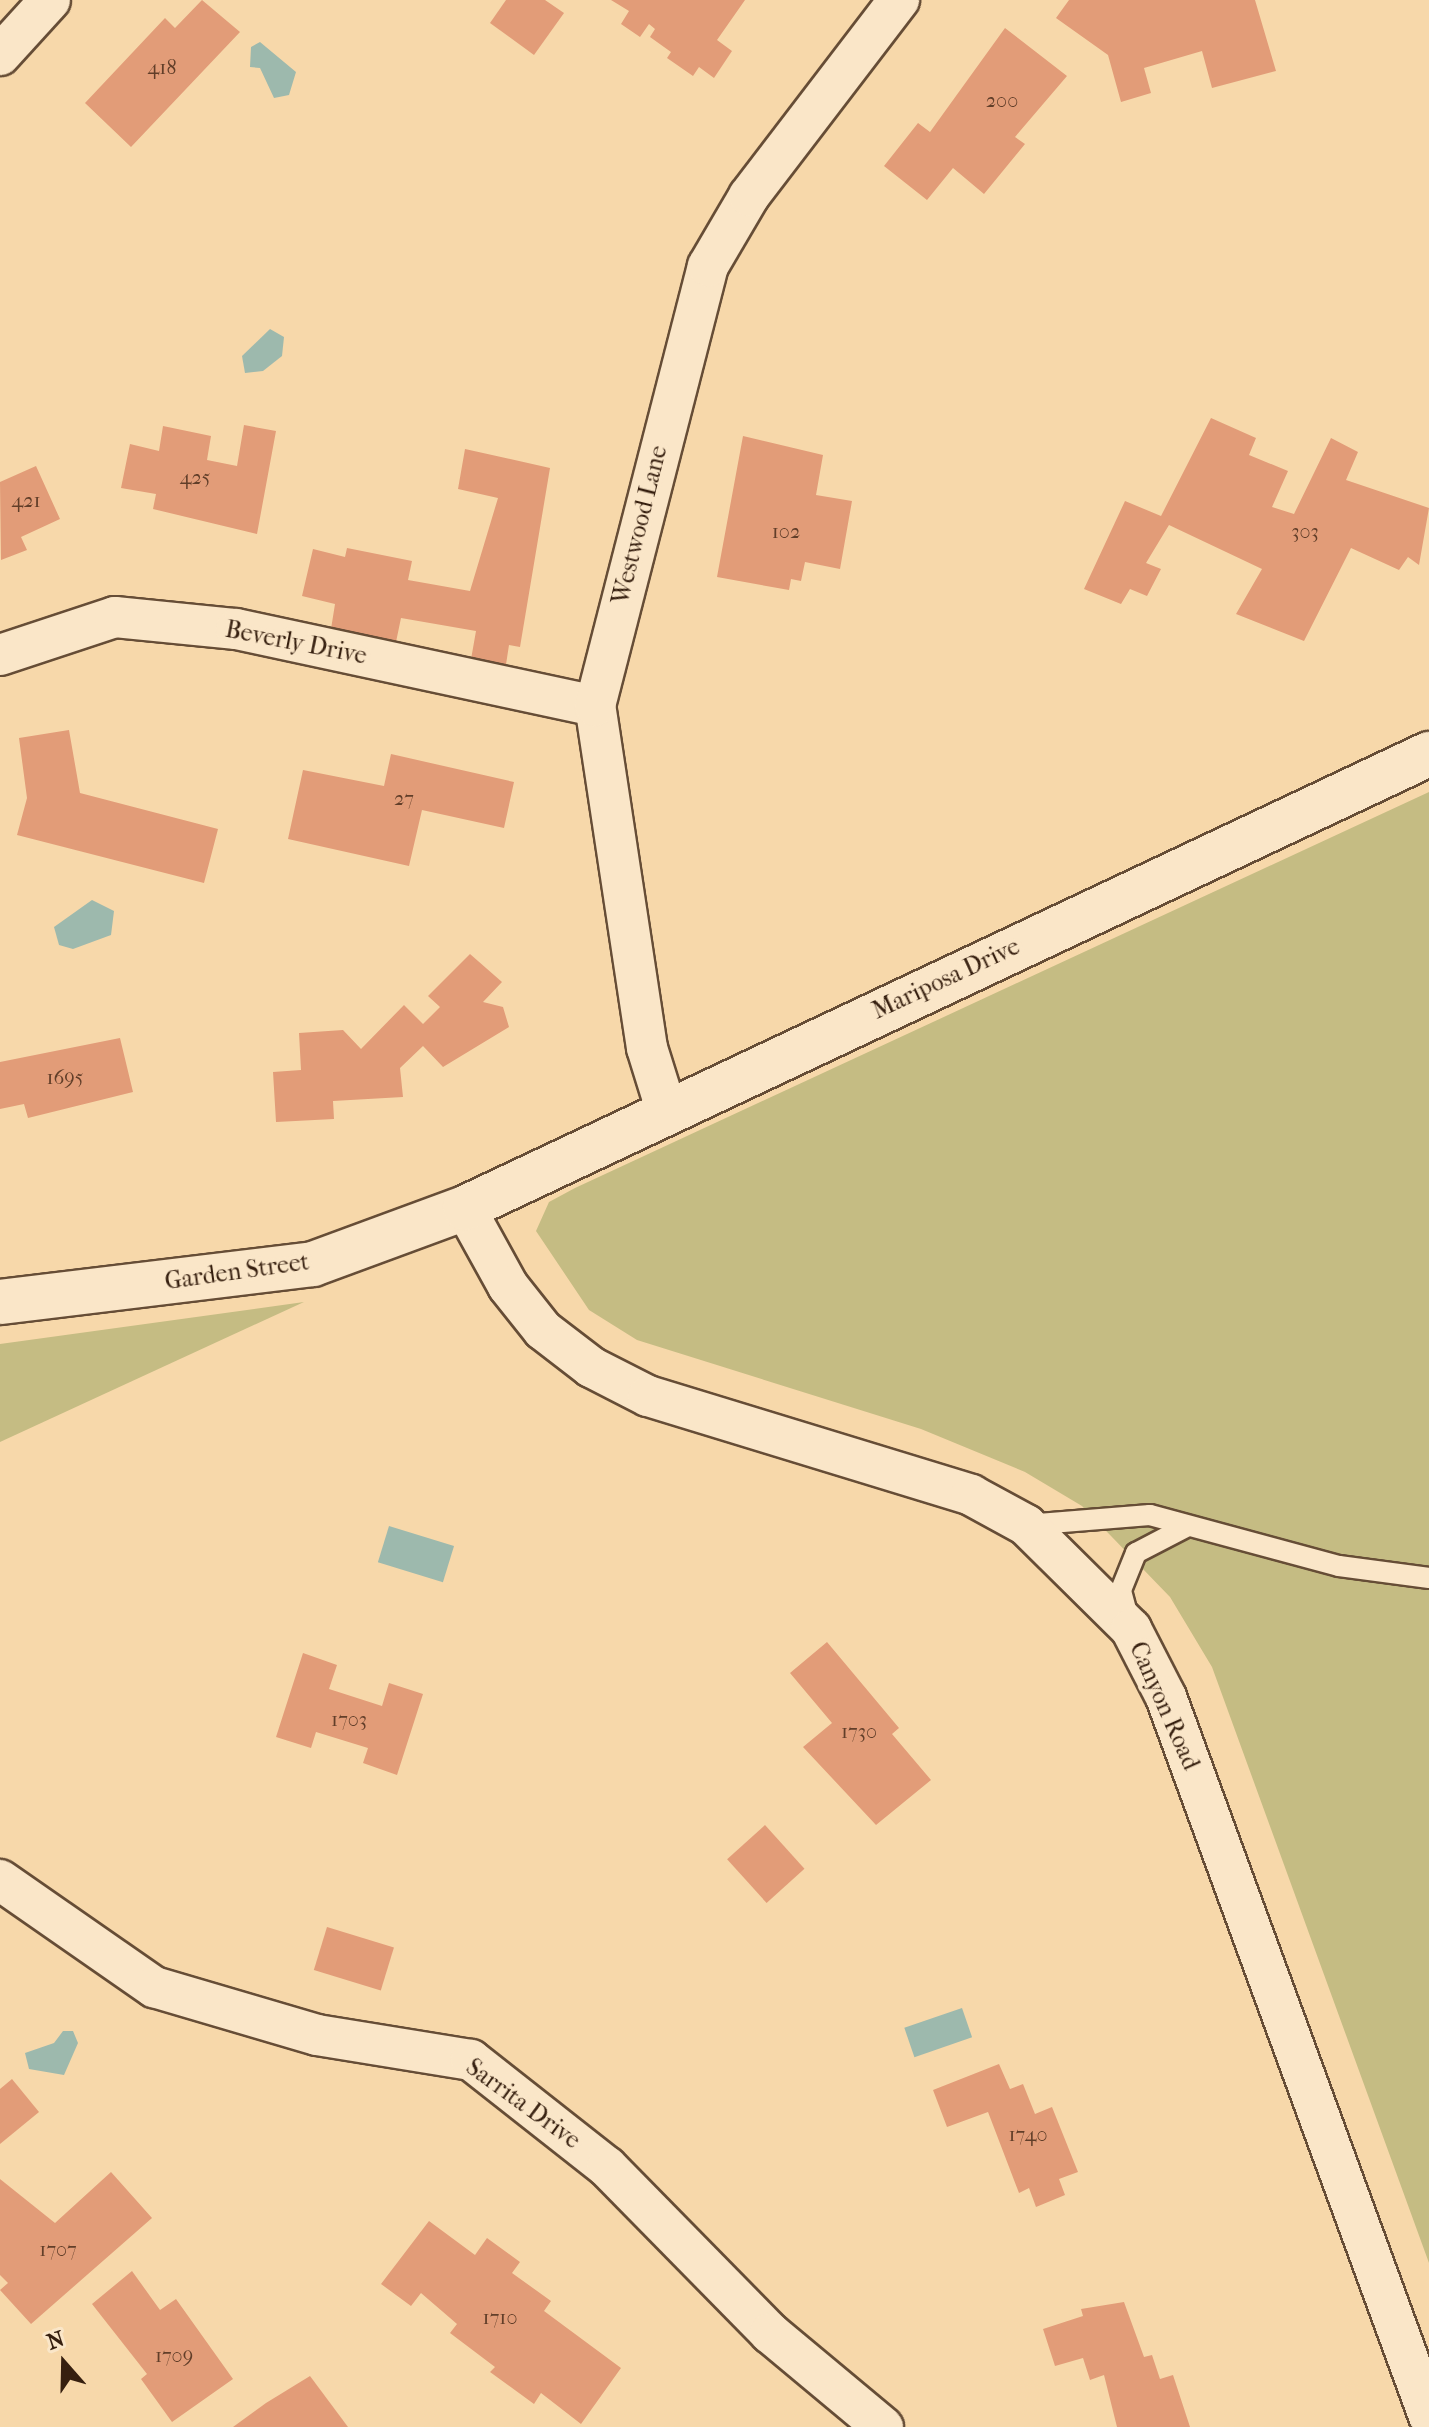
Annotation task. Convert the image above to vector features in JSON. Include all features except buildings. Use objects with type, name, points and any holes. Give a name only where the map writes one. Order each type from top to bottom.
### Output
[{"type":"street","points":[[0,55],[50,0]]},
{"type":"street","name":"Westwood Lane","points":[[666,1109],[647,1048],[595,706],[708,266],[749,196],[899,0]]},
{"type":"street","name":"Beverly Drive","points":[[0,655],[115,617],[236,629],[595,706]]},
{"type":"street","name":"Mariposa Drive","points":[[465,1208],[666,1109],[1429,754]]},
{"type":"street","name":"Garden Street","points":[[0,1302],[313,1264],[465,1208]]},
{"type":"street","name":"Canyon Road","points":[[465,1208],[517,1297],[543,1330],[591,1367],[688,1410],[917,1473],[1026,1525],[1131,1629],[1171,1711],[1429,2416]]},
{"type":"street","name":"Sarrita Drive","points":[[0,1880],[154,1987],[317,2035],[471,2060],[607,2167],[770,2333],[883,2427]]},
{"type":"lane","points":[[1026,1525],[1126,1514],[1339,1566],[1429,1578]]},
{"type":"lane","points":[[1131,1629],[1121,1590],[1136,1553],[1186,1527]]},
{"type":"shaded area","points":[[260,42],[296,72],[289,95],[274,98],[260,68],[250,67],[251,47]]},
{"type":"shaded area","points":[[270,329],[284,337],[282,356],[263,371],[245,373],[242,356]]},
{"type":"shaded area","points":[[1429,792],[1429,2263],[1212,1667],[1170,1597],[1082,1506],[1025,1472],[921,1429],[637,1340],[589,1310],[536,1231],[549,1202],[575,1188]]},
{"type":"shaded area","points":[[92,900],[114,911],[111,935],[73,949],[59,945],[54,927]]},
{"type":"shaded area","points":[[304,1302],[0,1442],[0,1344]]},
{"type":"shaded area","points":[[389,1526],[454,1546],[443,1582],[378,1562]]},
{"type":"shaded area","points":[[962,2008],[972,2037],[914,2057],[904,2028]]},
{"type":"shaded area","points":[[63,2031],[73,2031],[78,2043],[64,2075],[29,2069],[25,2053],[54,2043]]}]
